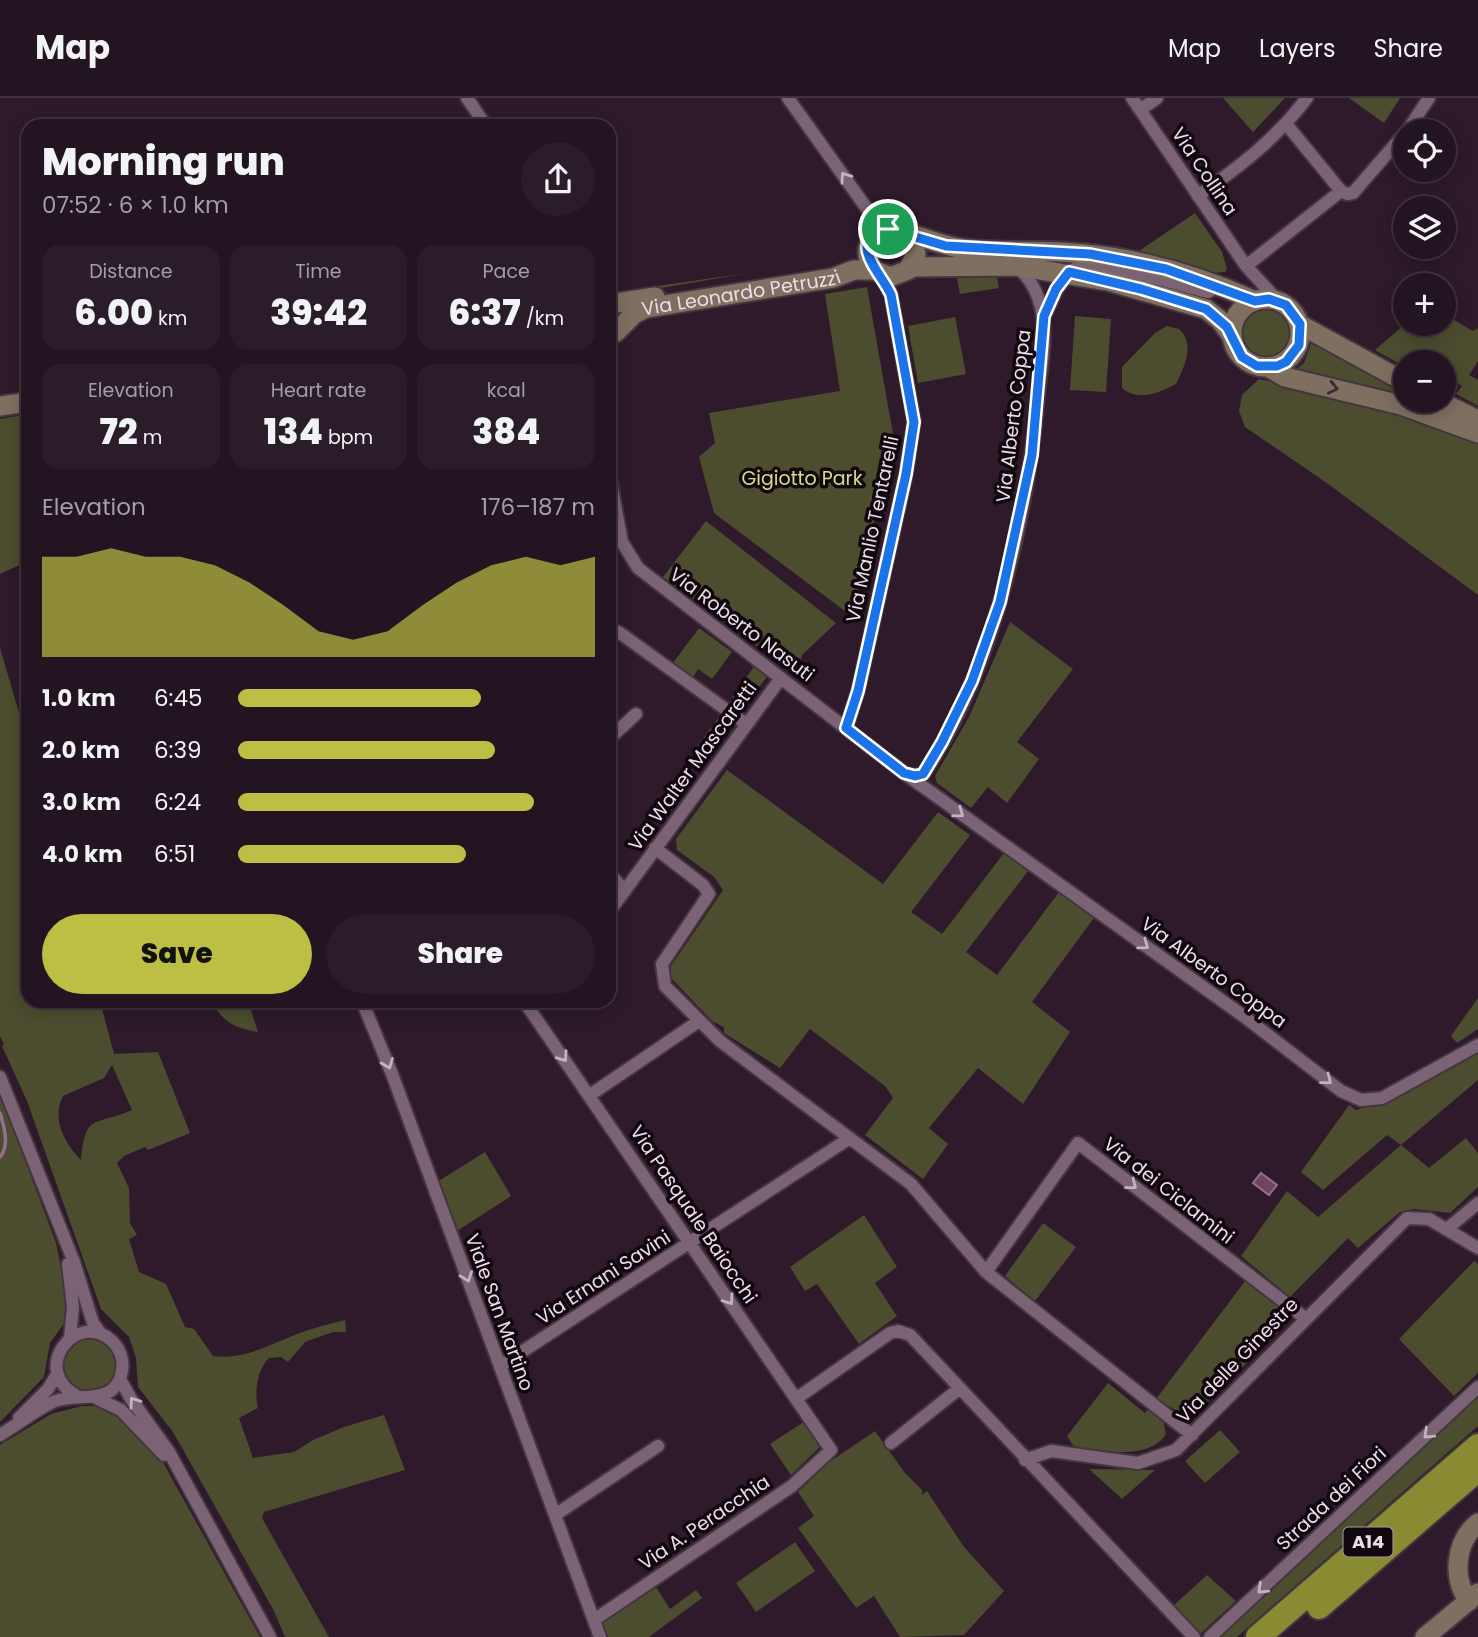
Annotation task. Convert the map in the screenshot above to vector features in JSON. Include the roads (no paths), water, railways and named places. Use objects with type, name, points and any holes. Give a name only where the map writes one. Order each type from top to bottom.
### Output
[{"type":"highway","name":"A14","points":[[1258,1637],[1478,1446]]},
{"type":"highway","name":"A14","points":[[1284,1637],[1478,1469]]},
{"type":"main road","name":"Via Leonardo Petruzzi","points":[[888,229],[965,249],[1063,252],[1113,257],[1166,269],[1257,301]]},
{"type":"main road","points":[[888,229],[874,236],[887,268],[916,248],[909,236]]},
{"type":"main road","name":"Via Leonardo Petruzzi","points":[[616,303],[832,268],[1015,266],[1069,272],[1193,303],[1220,320],[1232,336]]},
{"type":"main road","name":"Via Leonardo Petruzzi","points":[[616,333],[629,318],[646,308],[833,278],[854,270],[887,268]]},
{"type":"main road","points":[[1257,301],[1279,302],[1292,310],[1300,324],[1301,335],[1294,354],[1286,362],[1268,367],[1257,366],[1242,357],[1232,336],[1238,314],[1257,301]]},
{"type":"main road","points":[[1300,324],[1393,375]]},
{"type":"main road","points":[[1268,367],[1285,377],[1401,405],[1478,433]]},
{"type":"main road","points":[[0,406],[21,403]]},
{"type":"main road","points":[[1456,409],[1478,420]]},
{"type":"main road","points":[[1426,1637],[1475,1601],[1464,1593],[1460,1571],[1461,1544],[1465,1535],[1478,1523]]},
{"type":"street","points":[[467,98],[481,119]]},
{"type":"street","points":[[789,98],[870,213],[888,229]]},
{"type":"street","name":"Via Collina","points":[[1132,98],[1247,269],[1279,302]]},
{"type":"street","points":[[1140,110],[1157,98]]},
{"type":"street","points":[[1198,196],[1251,158],[1287,125],[1307,98]]},
{"type":"street","points":[[1415,119],[1429,98]]},
{"type":"street","points":[[1287,125],[1341,191],[1347,194],[1353,193],[1393,147]]},
{"type":"street","points":[[1234,292],[1244,284],[1247,269],[1341,191]]},
{"type":"street","name":"Via Alberto Coppa","points":[[1015,266],[1034,284],[1044,316]]},
{"type":"street","name":"Via Leonardo Petruzzi","points":[[1069,272],[1088,267],[1111,268],[1221,294],[1234,292]]},
{"type":"street","name":"Via Manlio Tentarelli","points":[[846,728],[858,691],[906,474],[914,422],[887,268]]},
{"type":"street","name":"Via Collina","points":[[1247,269],[1257,301]]},
{"type":"street","name":"Via Alberto Coppa","points":[[938,798],[929,775],[934,758],[972,681],[1000,602],[1032,455],[1044,316],[1056,289],[1069,272]]},
{"type":"street","name":"Via Roberto Nasuti","points":[[616,513],[620,536],[629,559],[904,773]]},
{"type":"street","points":[[616,632],[746,724]]},
{"type":"street","name":"Via Walter Mascaretti","points":[[616,903],[781,678]]},
{"type":"street","points":[[616,732],[636,714]]},
{"type":"street","points":[[904,773],[915,776],[923,774],[934,758]]},
{"type":"street","name":"Via Alberto Coppa","points":[[904,773],[1350,1096],[1361,1100],[1382,1098],[1478,1045]]},
{"type":"street","points":[[655,849],[703,885],[709,894],[662,964],[665,986],[720,1041],[911,1184],[953,1230],[986,1272],[1192,1435]]},
{"type":"street","points":[[616,881],[625,891]]},
{"type":"street","name":"Viale San Martino","points":[[365,1008],[397,1085],[600,1637]]},
{"type":"street","name":"Via Pasquale Baiocchi","points":[[529,1008],[831,1450]]},
{"type":"street","points":[[590,1095],[699,1020]]},
{"type":"street","points":[[0,1077],[13,1103],[93,1323],[120,1352],[120,1378],[131,1399],[161,1439],[270,1637]]},
{"type":"street","name":"Via Ernani Savini","points":[[500,1366],[850,1138]]},
{"type":"street","name":"Via dei Ciclamini","points":[[986,1272],[1077,1143],[1305,1318]]},
{"type":"street","points":[[1447,1229],[1478,1203]]},
{"type":"street","name":"Via delle Ginestre","points":[[1025,1460],[1051,1451],[1138,1463],[1176,1450],[1407,1218],[1423,1217],[1478,1248]]},
{"type":"street","points":[[64,1239],[73,1307],[70,1338]]},
{"type":"street","points":[[797,1398],[890,1333],[898,1331],[916,1340],[1025,1460],[1194,1637]]},
{"type":"street","points":[[2,1434],[48,1389],[57,1374],[58,1354],[70,1338],[85,1332],[101,1334]]},
{"type":"street","points":[[57,1374],[69,1392],[79,1397]]},
{"type":"street","points":[[96,1398],[110,1391],[120,1378]]},
{"type":"street","name":"Strada dei Fiori","points":[[1210,1637],[1478,1387]]},
{"type":"street","points":[[891,1443],[960,1388]]},
{"type":"street","points":[[2,1434],[54,1402],[79,1397],[96,1398],[121,1410],[174,1466]]},
{"type":"street","points":[[555,1515],[657,1446]]},
{"type":"street","name":"Via A. Peracchia","points":[[594,1620],[792,1486],[831,1450]]},
{"type":"waterway","points":[[0,1113],[5,1142],[0,1157]]},
{"type":"park label","name":"Gigiotto Park","points":[[802,478]]}]
